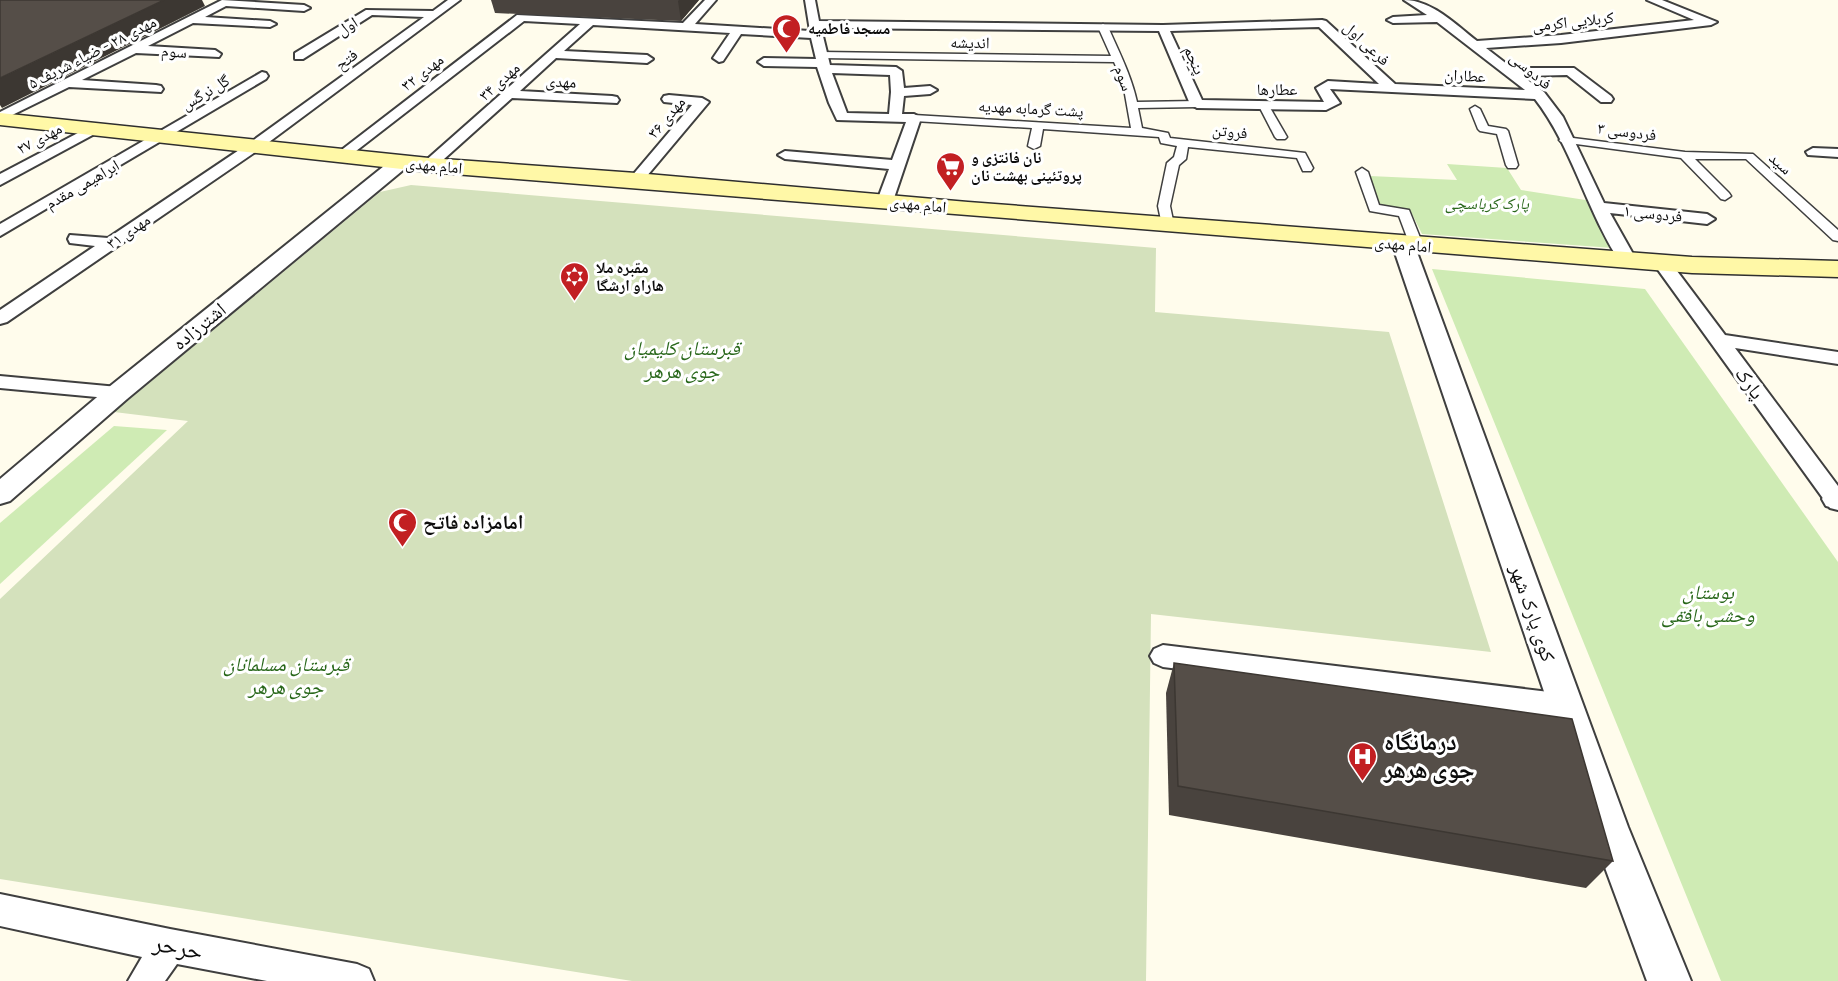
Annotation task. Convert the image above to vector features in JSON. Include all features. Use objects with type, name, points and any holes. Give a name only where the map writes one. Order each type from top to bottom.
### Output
[{"type":"main road","name":"امام مهدی","points":[[4,121],[256,145],[429,165],[636,180],[1168,225],[1628,261],[1838,268]]},
{"type":"street","name":"فتح","points":[[256,145],[455,0]]},
{"type":"street","points":[[686,27],[711,0]]},
{"type":"street","points":[[810,0],[823,62],[834,100],[842,117],[914,118],[885,201]]},
{"type":"street","name":"فردوسی","points":[[1409,0],[1440,18],[1539,95],[1556,117],[1565,140],[1628,261]]},
{"type":"street","name":"کربلایی اکرمی","points":[[1475,45],[1561,39],[1711,22],[1652,0]]},
{"type":"street","points":[[227,2],[304,8]]},
{"type":"street","name":"مهدی ۲۸ - ضیاء شریف ۵","points":[[4,121],[66,83],[227,2]]},
{"type":"street","name":"اول","points":[[298,56],[370,12],[436,14]]},
{"type":"street","name":"مهدی ۳۲","points":[[342,155],[519,18],[590,21]]},
{"type":"street","points":[[1393,20],[1440,18]]},
{"type":"street","points":[[191,20],[270,24]]},
{"type":"street","points":[[590,21],[738,30],[1163,28]]},
{"type":"street","name":"مهدی ۳۴","points":[[429,165],[590,21]]},
{"type":"street","name":"فرعی اول","points":[[1163,28],[1322,23],[1391,88]]},
{"type":"street","name":"سوم","points":[[1103,27],[1128,83],[1142,131]]},
{"type":"street","name":"پنجم","points":[[1163,28],[1197,104]]},
{"type":"street","points":[[718,58],[738,30]]},
{"type":"street","name":"سوم","points":[[134,49],[215,54]]},
{"type":"street","points":[[554,54],[647,58]]},
{"type":"street","name":"اندیشه","points":[[823,62],[1118,59]]},
{"type":"street","points":[[764,62],[823,62],[894,70],[897,72],[898,92],[895,117]]},
{"type":"street","points":[[1509,72],[1570,71],[1606,99]]},
{"type":"street","name":"گل نرگس","points":[[165,136],[262,76]]},
{"type":"street","points":[[66,83],[156,89]]},
{"type":"street","name":"عطارها","points":[[1133,105],[1330,105],[1333,103],[1322,88],[1328,85],[1391,88]]},
{"type":"street","name":"عطاران","points":[[1391,88],[1539,95]]},
{"type":"street","points":[[898,92],[930,90]]},
{"type":"street","name":"مهدی","points":[[509,94],[612,100]]},
{"type":"street","name":"مهدی ۳۶","points":[[636,180],[702,102],[669,99]]},
{"type":"street","points":[[1264,105],[1281,137]]},
{"type":"street","points":[[1475,109],[1484,129],[1502,131],[1512,165]]},
{"type":"street","name":"پشت گرمابه مهدیه","points":[[914,118],[1142,131]]},
{"type":"street","points":[[1034,146],[1039,124]]},
{"type":"street","name":"مهدی ۲۷","points":[[0,180],[95,129]]},
{"type":"street","name":"فروتن","points":[[1142,131],[1164,135],[1165,141],[1301,155],[1307,168]]},
{"type":"street","name":"ابراهیمی مقدم","points":[[0,231],[165,136]]},
{"type":"street","name":"فردوسی ۳","points":[[1565,140],[1685,155]]},
{"type":"street","points":[[1168,225],[1164,206],[1173,163],[1180,159],[1183,143]]},
{"type":"street","name":"مهدی ۳۱","points":[[0,318],[9,305],[111,243],[256,145]]},
{"type":"street","points":[[1813,152],[1838,153]]},
{"type":"street","points":[[785,154],[897,165]]},
{"type":"street","points":[[1685,155],[1725,196]]},
{"type":"street","name":"سید","points":[[1685,155],[1749,156],[1838,237]]},
{"type":"street","name":"اشترزاده","points":[[0,494],[118,393],[401,162]]},
{"type":"street","points":[[1362,172],[1374,208],[1404,213],[1409,244]]},
{"type":"street","points":[[168,189],[187,191]]},
{"type":"street","name":"فردوسی ۱","points":[[1599,207],[1707,219]]},
{"type":"street","points":[[76,239],[111,243]]},
{"type":"street","name":"کوی پارک شهر","points":[[1409,244],[1566,706],[1609,827],[1669,981]]},
{"type":"street","name":"پارک","points":[[1662,263],[1837,500]]},
{"type":"street","points":[[1719,340],[1838,358]]},
{"type":"street","points":[[0,382],[118,393]]},
{"type":"street","points":[[1163,656],[1566,706]]},
{"type":"street","name":"حرحر","points":[[0,910],[170,946],[357,981]]},
{"type":"street","points":[[145,981],[170,946]]},
{"type":"green space","name":"پارک کرباسچی","points":[[1447,164],[1507,168],[1521,190],[1592,201],[1613,248],[1422,234],[1411,212],[1378,207],[1370,176],[1457,180]]},
{"type":"green space","name":"قبرستان مسلمانان جوی هرهر","points":[[411,185],[1156,248],[1155,312],[1389,332],[1491,652],[1151,614],[1146,981],[632,981],[0,879],[0,599],[188,421],[114,412],[380,192]]},
{"type":"green space","name":"بوستان وحشی بافقی","points":[[1432,269],[1645,289],[1838,562],[1838,981],[1721,981]]},
{"type":"green space","points":[[114,426],[167,430],[0,584],[0,523]]},
{"type":"building","points":[[0,0],[164,0],[0,78]]},
{"type":"building","name":"درمانگاه جوی هرهر","points":[[1174,663],[1572,719],[1613,861],[1178,786]]},
{"type":"place","name":"مسجد فاطمیه","points":[[787,54]]},
{"type":"place","name":"نان فانتزی و پروتئینی بهشت نان","points":[[950,192]]},
{"type":"place","name":"مقبره ملا هاراو ارشگا","points":[[575,302]]},
{"type":"place","name":"امامزاده فاتح","points":[[402,548]]},
{"type":"place","name":"درمانگاه جوی هرهر","points":[[1363,782]]},
{"type":"park label","name":"قبرستان کلیمیان جوی هرهر","points":[[682,360]]}]
